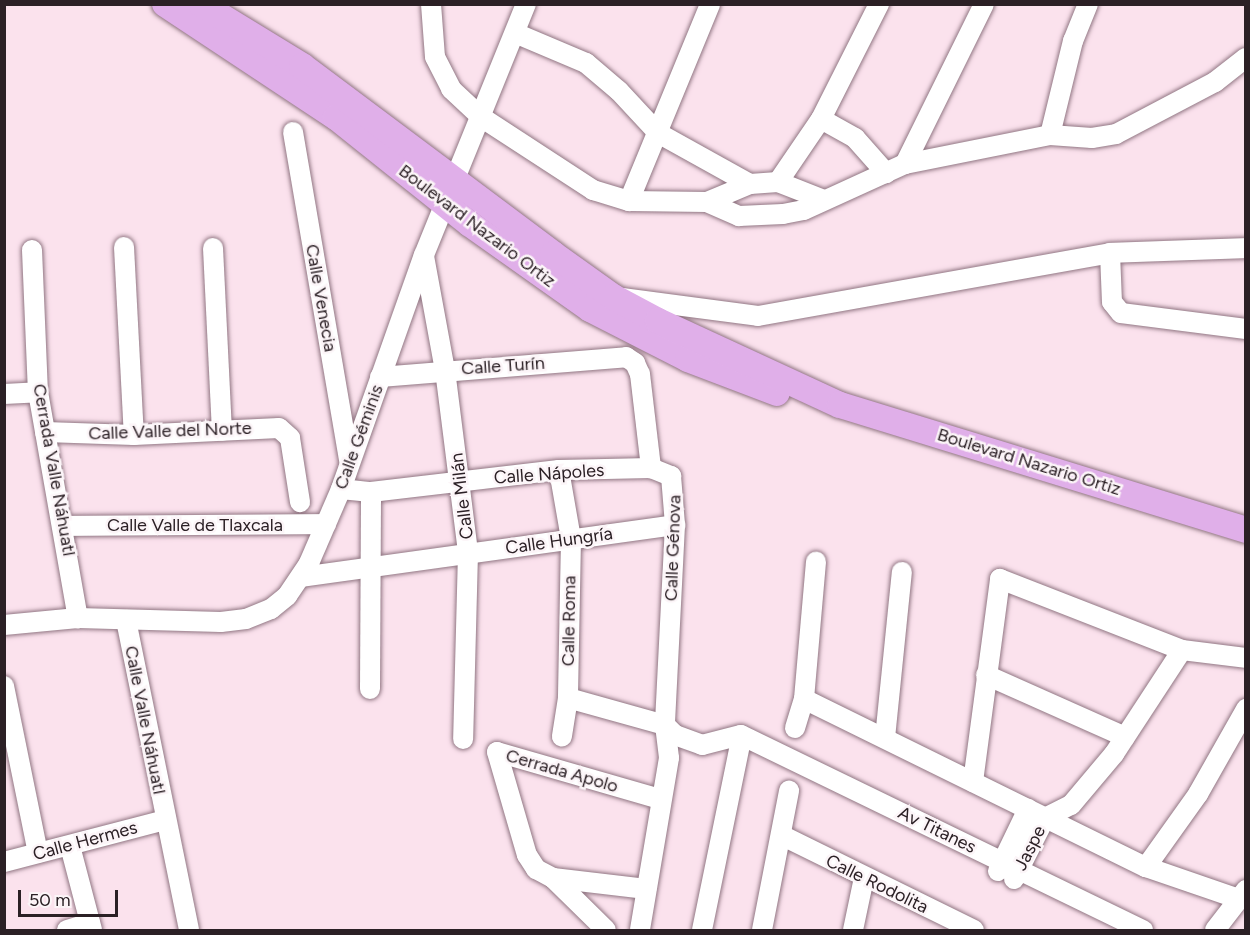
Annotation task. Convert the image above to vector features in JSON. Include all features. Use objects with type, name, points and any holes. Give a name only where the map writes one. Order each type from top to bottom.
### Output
[{"type":"main road","name":"Boulevard Nazario Ortiz","points":[[165,4],[451,194],[613,297],[813,395],[1245,530]]},
{"type":"main road","name":"Boulevard Nazario Ortiz","points":[[201,4],[302,66],[590,309],[655,344],[783,396],[813,395]]},
{"type":"street","points":[[431,4],[439,70],[451,89],[481,117],[568,176],[628,201],[707,202],[739,216],[759,217],[804,210],[905,164],[1050,135],[1092,138],[1129,130],[1171,102],[1215,82],[1245,58]]},
{"type":"street","name":"Calle Géminis","points":[[4,625],[78,618],[246,619],[270,609],[301,577],[341,489],[424,255],[451,194],[526,4]]},
{"type":"street","points":[[628,201],[710,4]]},
{"type":"street","points":[[778,182],[821,119],[879,4]]},
{"type":"street","points":[[905,164],[984,4]]},
{"type":"street","points":[[1050,135],[1072,41],[1088,4]]},
{"type":"street","points":[[515,33],[586,63],[619,91],[658,133],[750,184]]},
{"type":"street","points":[[821,119],[855,138],[886,173]]},
{"type":"street","name":"Calle Venecia","points":[[293,132],[350,464]]},
{"type":"street","points":[[707,202],[750,184],[778,182],[824,200]]},
{"type":"street","points":[[124,248],[134,435]]},
{"type":"street","points":[[213,248],[222,431]]},
{"type":"street","points":[[613,297],[729,314],[776,315],[879,292],[1110,253],[1245,248]]},
{"type":"street","name":"Cerrada Valle Náhuatl","points":[[32,250],[38,392],[64,526],[78,618]]},
{"type":"street","points":[[1110,253],[1112,302],[1121,313],[1245,329]]},
{"type":"street","name":"Calle Milán","points":[[424,255],[445,370],[468,553],[463,739]]},
{"type":"street","name":"Calle Turín","points":[[380,378],[445,370],[626,357],[635,363],[640,374],[651,468]]},
{"type":"street","points":[[4,394],[38,392]]},
{"type":"street","name":"Calle Valle del Norte","points":[[45,432],[134,435],[279,428],[290,438],[300,502]]},
{"type":"street","name":"Calle Nápoles","points":[[341,489],[370,492],[559,470],[651,468]]},
{"type":"street","name":"Calle Génova","points":[[651,468],[671,476],[675,525],[665,725],[669,758],[660,799]]},
{"type":"street","name":"Calle Roma","points":[[559,470],[571,539],[568,698],[562,737]]},
{"type":"street","points":[[370,492],[372,567],[370,689]]},
{"type":"street","name":"Calle Valle de Tlaxcala","points":[[64,526],[326,524]]},
{"type":"street","name":"Calle Hungría","points":[[301,577],[675,525]]},
{"type":"street","points":[[795,728],[804,699],[816,562]]},
{"type":"street","points":[[885,738],[902,572]]},
{"type":"street","points":[[973,782],[1000,579],[1182,650],[1245,658]]},
{"type":"street","name":"Calle Valle Náhuatl","points":[[126,620],[189,930]]},
{"type":"street","points":[[1037,813],[1071,805],[1125,737],[1182,650]]},
{"type":"street","points":[[986,675],[1125,737]]},
{"type":"street","points":[[4,686],[12,767],[38,853]]},
{"type":"street","points":[[568,698],[665,725],[675,735],[702,745],[735,742],[702,930]]},
{"type":"street","points":[[804,699],[1146,867],[1242,895],[1215,930]]},
{"type":"street","points":[[1146,867],[1198,794],[1245,709]]},
{"type":"street","name":"Av Titanes","points":[[735,742],[1143,930]]},
{"type":"street","name":"Cerrada Apolo","points":[[606,930],[553,878],[536,869],[527,855],[497,752],[660,799]]},
{"type":"street","points":[[762,930],[789,791]]},
{"type":"street","points":[[640,930],[660,799]]},
{"type":"street","name":"Jaspe","points":[[1009,870],[1037,813]]},
{"type":"street","name":"Calle Hermes","points":[[4,862],[165,820]]},
{"type":"street","name":"Calle Rodolita","points":[[781,835],[951,926],[974,930]]},
{"type":"street","points":[[67,930],[91,927],[70,846]]},
{"type":"street","name":"Av Titanes","points":[[1009,870],[1120,930]]},
{"type":"street","points":[[553,878],[646,889]]},
{"type":"street","points":[[853,930],[864,878]]}]
